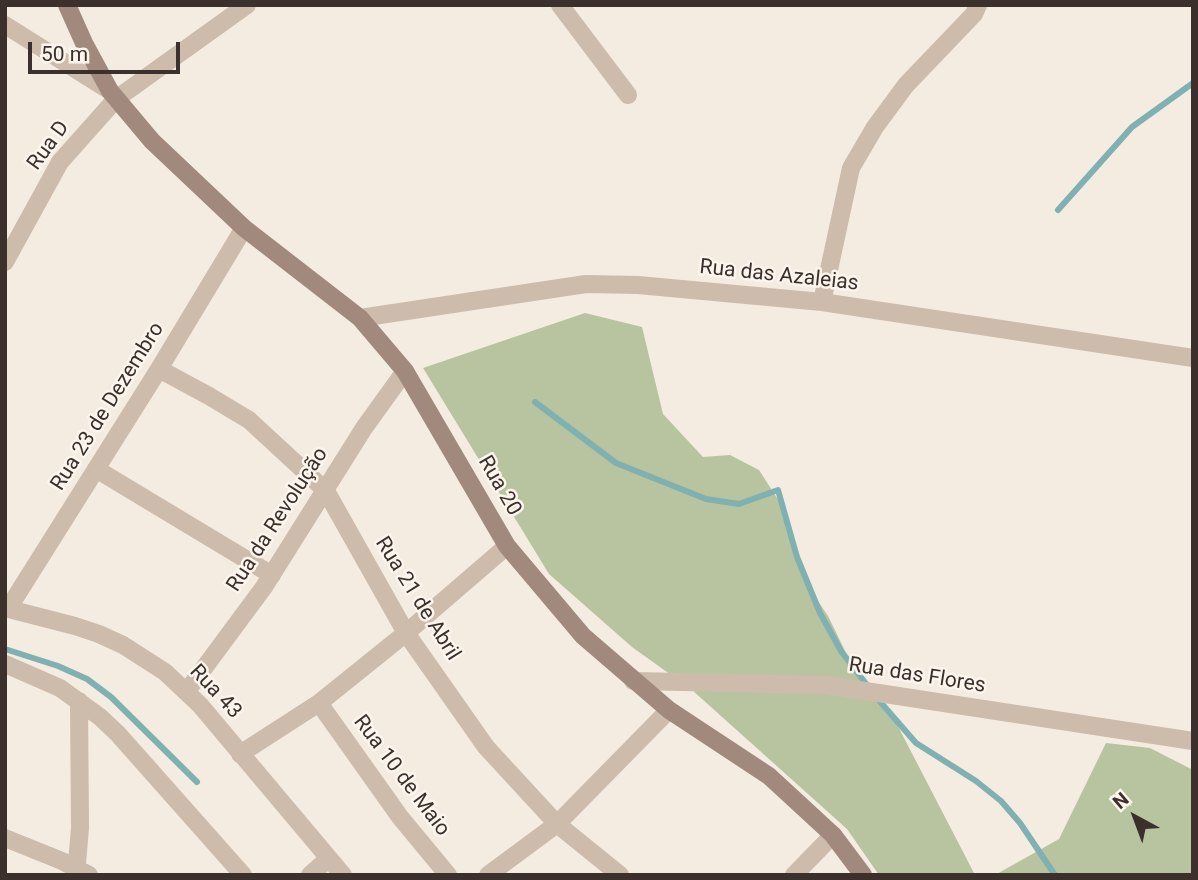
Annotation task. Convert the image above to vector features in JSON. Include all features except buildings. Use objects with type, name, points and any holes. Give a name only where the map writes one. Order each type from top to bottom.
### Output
[{"type":"street","name":"Rua 20","points":[[67,5],[84,43],[113,95],[152,141],[244,228],[360,318],[405,371],[507,546],[583,636],[669,709],[769,776],[833,835],[863,875]]},
{"type":"street","points":[[5,25],[113,95],[247,5]]},
{"type":"street","points":[[560,5],[628,95]]},
{"type":"street","points":[[822,302],[851,168],[875,127],[906,85],[974,14],[978,5]]},
{"type":"street","name":"Rua D","points":[[5,262],[61,162],[113,95]]},
{"type":"street","name":"Rua 23 de Dezembro","points":[[6,609],[159,369],[244,228]]},
{"type":"street","name":"Rua das Azaleias","points":[[360,318],[586,284],[638,285],[822,302],[1193,358]]},
{"type":"street","name":"Rua 21 de Abril","points":[[159,369],[249,420],[326,491],[406,633],[486,747],[557,824],[620,875]]},
{"type":"street","name":"Rua da Revolução","points":[[187,691],[272,575],[364,428],[405,371]]},
{"type":"street","points":[[96,469],[272,575]]},
{"type":"street","points":[[240,754],[319,703],[507,546]]},
{"type":"street","name":"Rua 43","points":[[6,609],[99,634],[145,659],[187,691],[343,875]]},
{"type":"street","points":[[5,664],[40,678],[79,701],[118,734],[243,875]]},
{"type":"street","name":"Rua das Flores","points":[[633,681],[826,685],[1193,741]]},
{"type":"street","points":[[5,838],[81,873],[79,701]]},
{"type":"street","name":"Rua 10 de Maio","points":[[319,703],[400,817],[449,875]]},
{"type":"street","points":[[488,875],[557,824],[669,709]]},
{"type":"street","points":[[794,875],[833,835]]},
{"type":"street","points":[[310,875],[328,859]]},
{"type":"green space","points":[[585,313],[642,327],[663,414],[703,457],[730,455],[759,470],[784,509],[808,586],[828,616],[850,661],[889,709],[975,875],[879,875],[847,829],[692,690],[632,647],[549,574],[423,368]]},
{"type":"green space","points":[[1106,743],[1150,748],[1193,770],[1193,875],[995,875],[1059,839]]},
{"type":"waterway","points":[[1058,210],[1132,127],[1193,83]]},
{"type":"waterway","points":[[535,402],[616,463],[706,499],[739,504],[778,490],[797,557],[820,613],[841,651],[870,689]]},
{"type":"waterway","points":[[5,649],[58,666],[87,679],[111,697],[197,782]]},
{"type":"waterway","points":[[876,697],[916,743],[976,781],[1001,801],[1020,823],[1055,875]]}]
